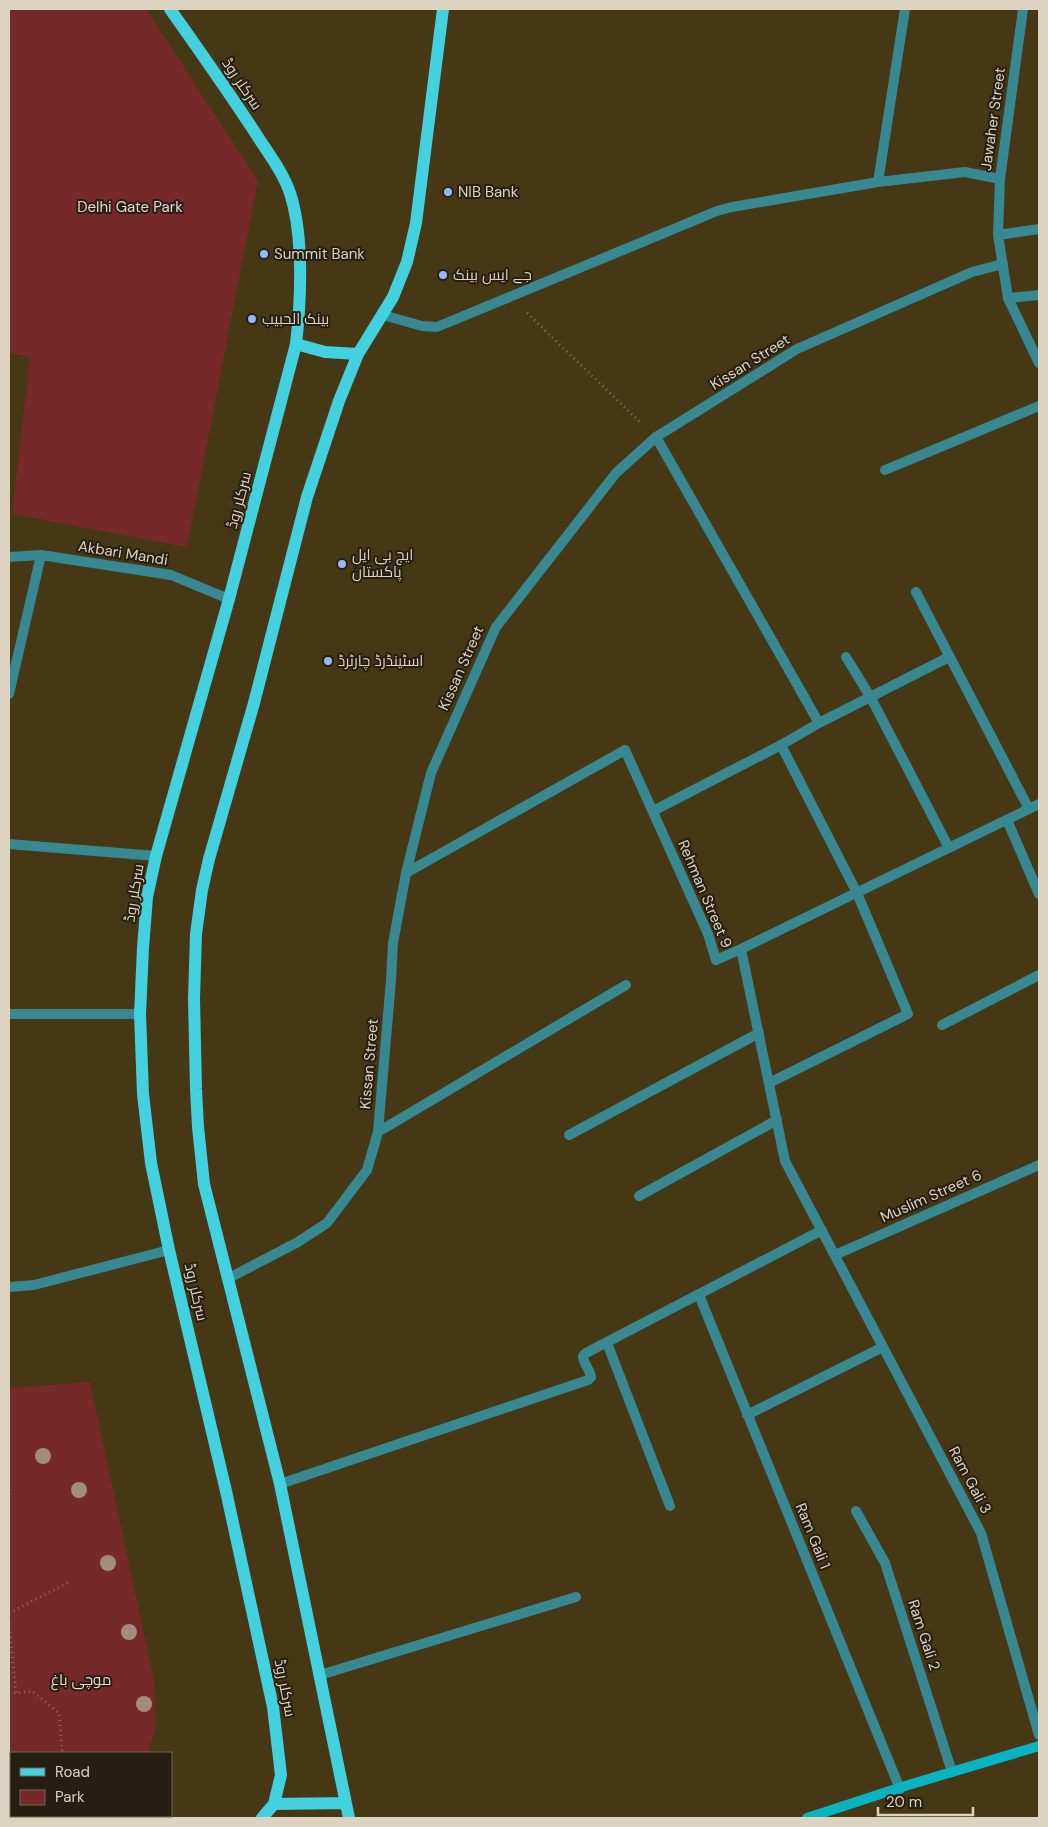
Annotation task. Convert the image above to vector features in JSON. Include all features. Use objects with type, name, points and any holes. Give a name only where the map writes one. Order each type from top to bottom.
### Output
[{"type":"main road","name":"سرکلر روڈ","points":[[170,9],[224,85],[278,168],[290,192],[296,219],[300,272],[300,304],[296,344],[229,599],[156,856],[147,897],[140,1014],[143,1094],[150,1163],[226,1491],[273,1707],[281,1775],[274,1804],[262,1818]]},
{"type":"main road","points":[[349,1818],[280,1484],[204,1184],[198,1127],[194,999],[196,934],[202,890],[209,859],[254,703],[307,497],[336,410],[358,354],[383,315],[401,280],[407,262],[416,223],[443,9]]},
{"type":"main road","points":[[296,344],[325,352],[358,354]]},
{"type":"main road","points":[[807,1818],[1039,1746]]},
{"type":"main road","points":[[274,1804],[346,1803]]},
{"type":"street","points":[[878,182],[905,9]]},
{"type":"street","name":"Jawaher Street","points":[[1023,9],[1000,179],[998,235],[1008,298],[1039,363]]},
{"type":"street","points":[[383,315],[422,326],[437,327],[718,211],[732,207],[878,182],[965,172],[1000,179]]},
{"type":"street","points":[[998,235],[1039,229]]},
{"type":"street","name":"Kissan Street","points":[[229,1278],[298,1242],[327,1222],[367,1170],[378,1132],[391,980],[392,943],[406,874],[431,773],[496,628],[616,473],[656,437],[797,349],[972,272],[1003,264]]},
{"type":"street","points":[[1008,298],[1039,295]]},
{"type":"street","points":[[885,470],[1039,406]]},
{"type":"street","points":[[656,437],[819,723]]},
{"type":"street","points":[[9,694],[41,555]]},
{"type":"street","name":"Akbari Mandi","points":[[9,557],[41,555],[171,575],[229,599]]},
{"type":"street","points":[[916,592],[1029,809]]},
{"type":"street","points":[[846,657],[871,698],[950,848]]},
{"type":"street","points":[[653,811],[949,657]]},
{"type":"street","points":[[769,1083],[908,1014],[857,893],[781,745]]},
{"type":"street","name":"Rehman Street 9","points":[[406,874],[625,750],[708,934],[716,960],[741,949],[785,1160],[835,1255]]},
{"type":"street","points":[[741,949],[1039,804]]},
{"type":"street","points":[[1007,820],[1039,894]]},
{"type":"street","points":[[9,844],[156,856]]},
{"type":"street","points":[[942,1025],[1039,975]]},
{"type":"street","points":[[378,1132],[626,985]]},
{"type":"street","points":[[9,1014],[140,1014]]},
{"type":"street","points":[[569,1135],[759,1033]]},
{"type":"street","points":[[639,1196],[777,1120]]},
{"type":"street","name":"Muslim Street 6","points":[[835,1255],[1039,1165]]},
{"type":"street","points":[[280,1484],[588,1380],[591,1377],[590,1372],[583,1361],[583,1356],[822,1230]]},
{"type":"street","points":[[9,1287],[34,1284],[169,1250]]},
{"type":"street","name":"Ram Gali 3","points":[[835,1255],[981,1533],[1039,1735]]},
{"type":"street","name":"Ram Gali 1","points":[[699,1295],[900,1789]]},
{"type":"street","points":[[606,1343],[670,1506]]},
{"type":"street","points":[[747,1414],[883,1347]]},
{"type":"street","name":"Ram Gali 2","points":[[856,1511],[885,1563],[952,1772]]},
{"type":"street","points":[[320,1675],[576,1597]]},
{"type":"path","points":[[510,297],[656,437]]},
{"type":"path","points":[[9,1489],[9,1498]]},
{"type":"path","points":[[9,1614],[69,1582]]},
{"type":"path","points":[[9,1622],[16,1693]]},
{"type":"path","points":[[9,1694],[32,1691],[59,1713],[62,1750],[60,1752]]},
{"type":"green space","name":"Delhi Gate Park","points":[[9,9],[146,9],[258,181],[187,547],[12,514],[30,357],[9,353]]},
{"type":"green space","name":"موچی باغ","points":[[90,1382],[154,1681],[156,1723],[149,1752],[10,1752],[10,1817],[127,1818],[9,1818],[9,1388]]},
{"type":"place","name":"NIB Bank","points":[[448,192]]},
{"type":"place","name":"Summit Bank","points":[[264,254]]},
{"type":"place","name":"جے ایس بینک","points":[[443,275]]},
{"type":"place","name":"بينک الحبيب","points":[[252,319]]},
{"type":"place","name":"ایچ بی ایل پاکستان","points":[[342,564]]},
{"type":"place","name":"اسٹینڈرڈ چارٹرڈ","points":[[328,661]]}]
